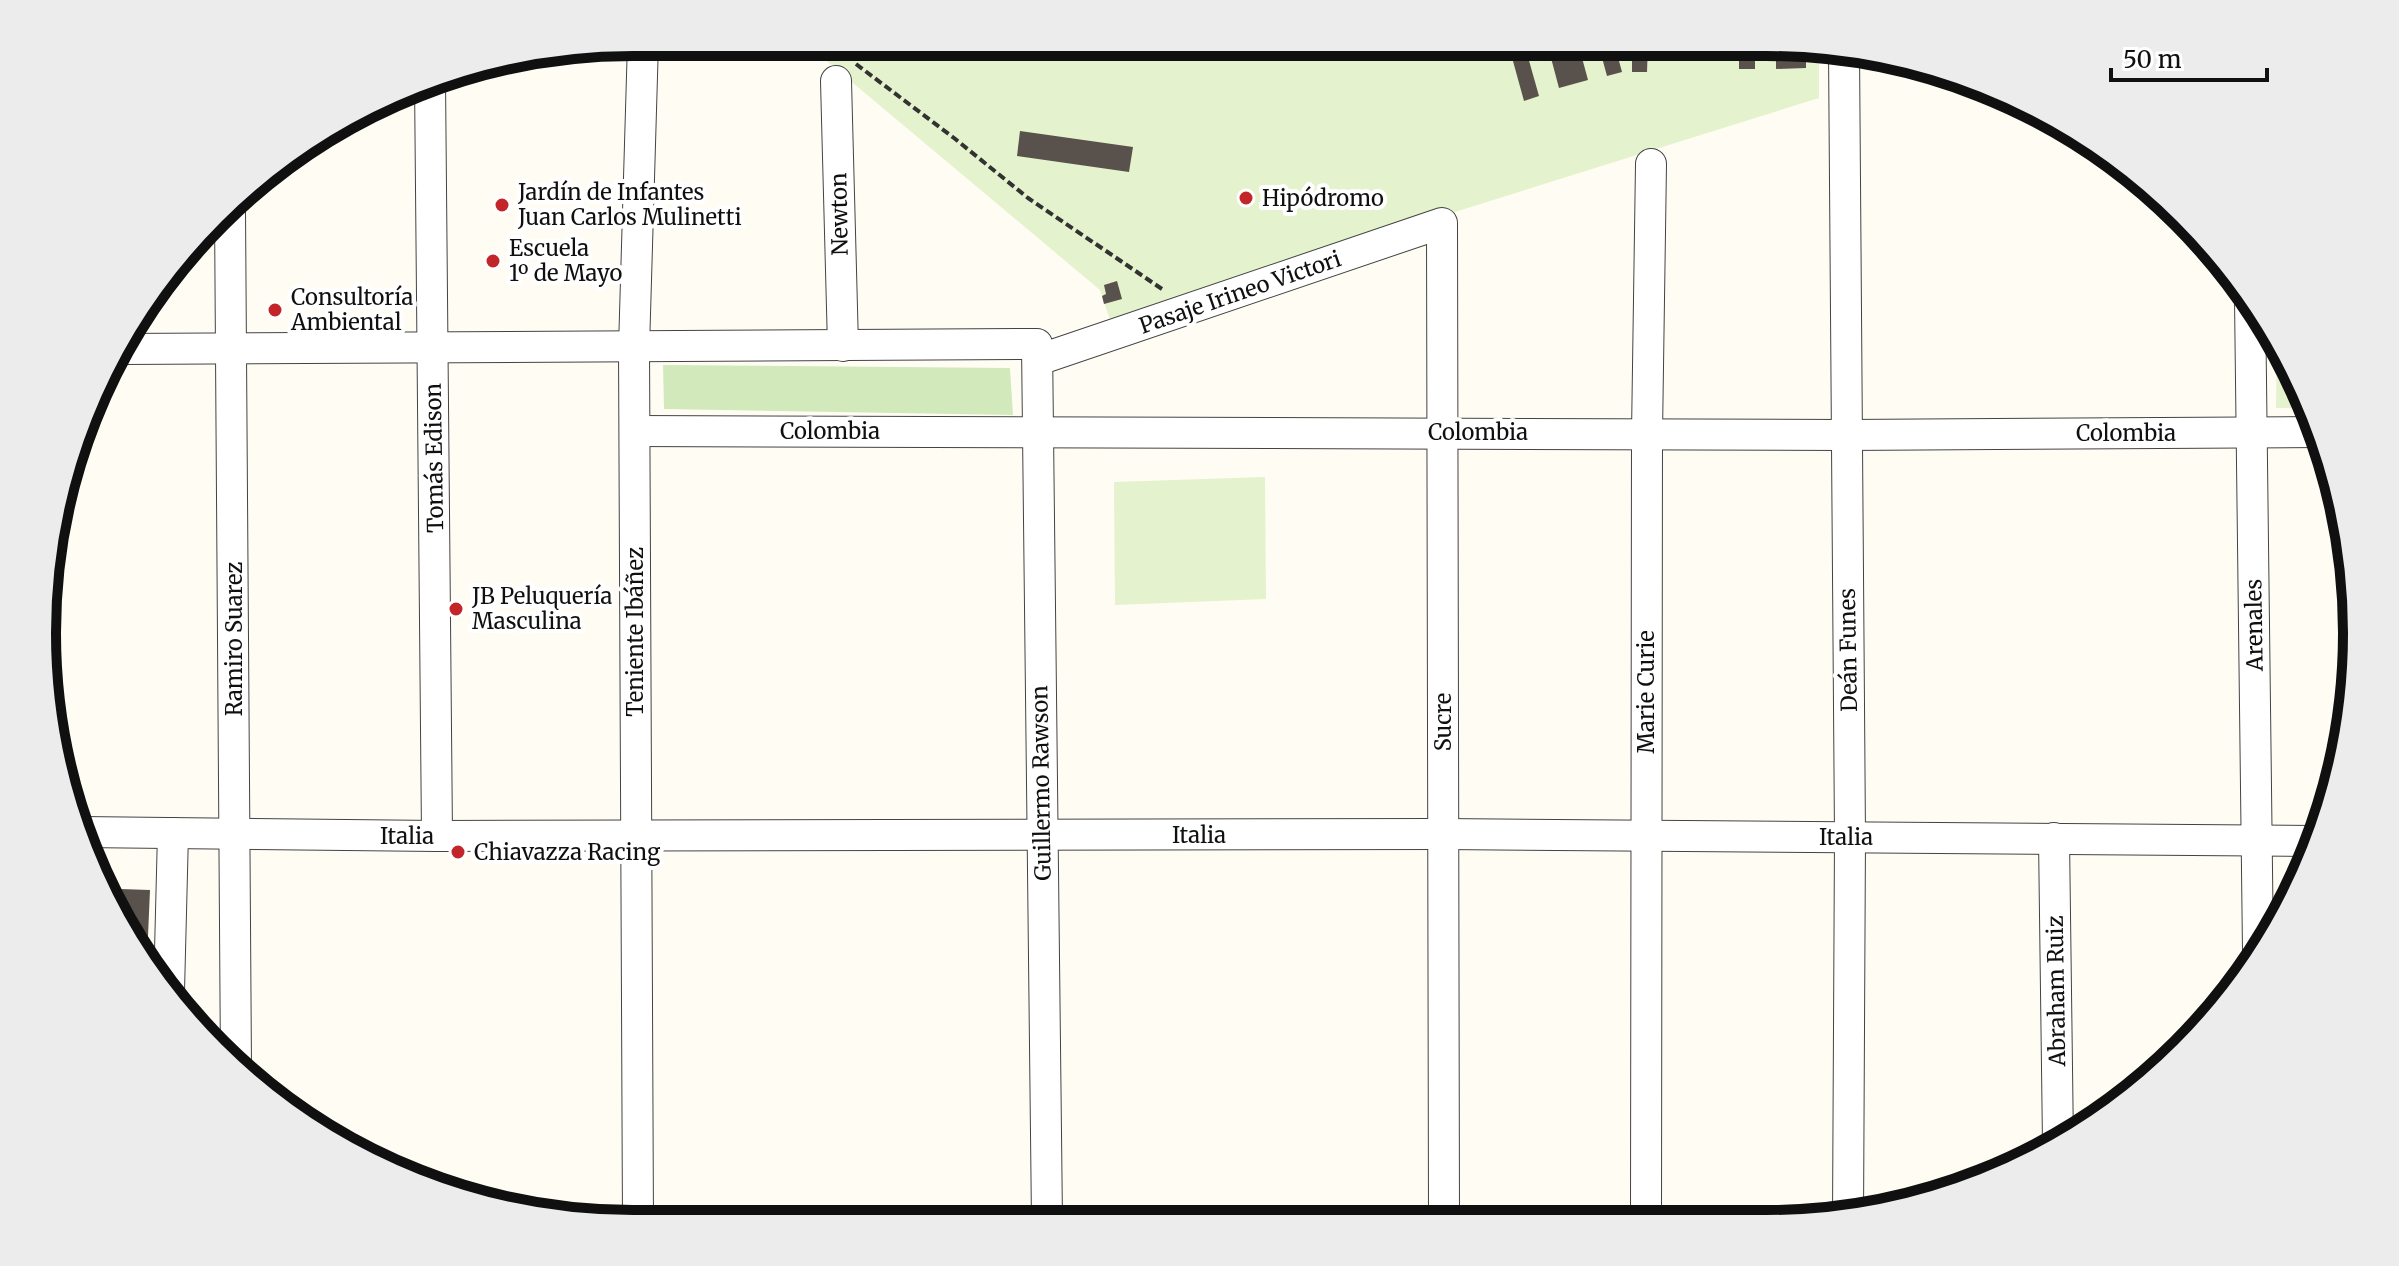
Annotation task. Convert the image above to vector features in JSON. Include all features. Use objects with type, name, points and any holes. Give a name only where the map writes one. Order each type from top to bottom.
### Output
[{"type":"street","name":"Teniente Ibáñez","points":[[638,1210],[634,348],[643,56]]},
{"type":"street","name":"Deán Funes","points":[[1844,61],[1850,837],[1848,1204]]},
{"type":"street","name":"Newton","points":[[836,81],[843,346]]},
{"type":"street","name":"Tomás Edison","points":[[430,93],[437,836]]},
{"type":"street","name":"Marie Curie","points":[[1646,1210],[1645,836],[1651,164]]},
{"type":"street","name":"Ramiro Suarez","points":[[230,220],[236,1051]]},
{"type":"street","name":"Pasaje Irineo Victori","points":[[1037,352],[1442,223]]},
{"type":"street","name":"Sucre","points":[[1442,223],[1444,1210]]},
{"type":"street","name":"Arenales","points":[[2250,319],[2258,935]]},
{"type":"street","points":[[131,349],[843,346],[1037,352]]},
{"type":"street","name":"Guillermo Rawson","points":[[1037,352],[1047,1210]]},
{"type":"street","name":"Colombia","points":[[635,431],[1846,435],[2306,432]]},
{"type":"street","name":"Italia","points":[[92,832],[437,836],[1443,834],[2304,841]]},
{"type":"street","points":[[169,976],[173,833]]},
{"type":"street","name":"Abraham Ruiz","points":[[2054,838],[2058,1131]]},
{"type":"path","points":[[843,56],[930,119],[1028,198],[1162,289]]},
{"type":"green space","name":"Hipódromo","points":[[821,56],[1766,56],[1819,59],[1819,98],[1110,320],[1100,290]]},
{"type":"green space","points":[[663,365],[1010,368],[1013,415],[664,409]]},
{"type":"green space","points":[[2277,366],[2297,408],[2276,408]]},
{"type":"green space","points":[[1265,477],[1266,599],[1115,605],[1114,482]]},
{"type":"building","points":[[1512,56],[1528,56],[1539,96],[1524,101]]},
{"type":"building","points":[[1550,56],[1582,56],[1588,80],[1559,88]]},
{"type":"building","points":[[1602,56],[1618,56],[1622,72],[1607,76]]},
{"type":"building","points":[[1632,56],[1648,56],[1647,72],[1632,72]]},
{"type":"building","points":[[1739,56],[1755,56],[1755,69],[1739,69]]},
{"type":"building","points":[[1776,56],[1806,57],[1806,68],[1776,69]]},
{"type":"building","points":[[1020,131],[1133,147],[1129,172],[1017,156]]},
{"type":"building","points":[[1117,281],[1122,299],[1104,304],[1104,285]]},
{"type":"building","points":[[120,889],[150,890],[149,947],[133,922],[119,895]]},
{"type":"place","name":"Hipódromo","points":[[1246,198]]},
{"type":"place","name":"Jardín de Infantes Juan Carlos Mulinetti","points":[[502,205]]},
{"type":"place","name":"Escuela 1º de Mayo","points":[[493,261]]},
{"type":"place","name":"Consultoría Ambiental","points":[[275,310]]},
{"type":"place","name":"JB Peluquería Masculina","points":[[456,609]]},
{"type":"place","name":"Chiavazza Racing","points":[[458,852]]}]
